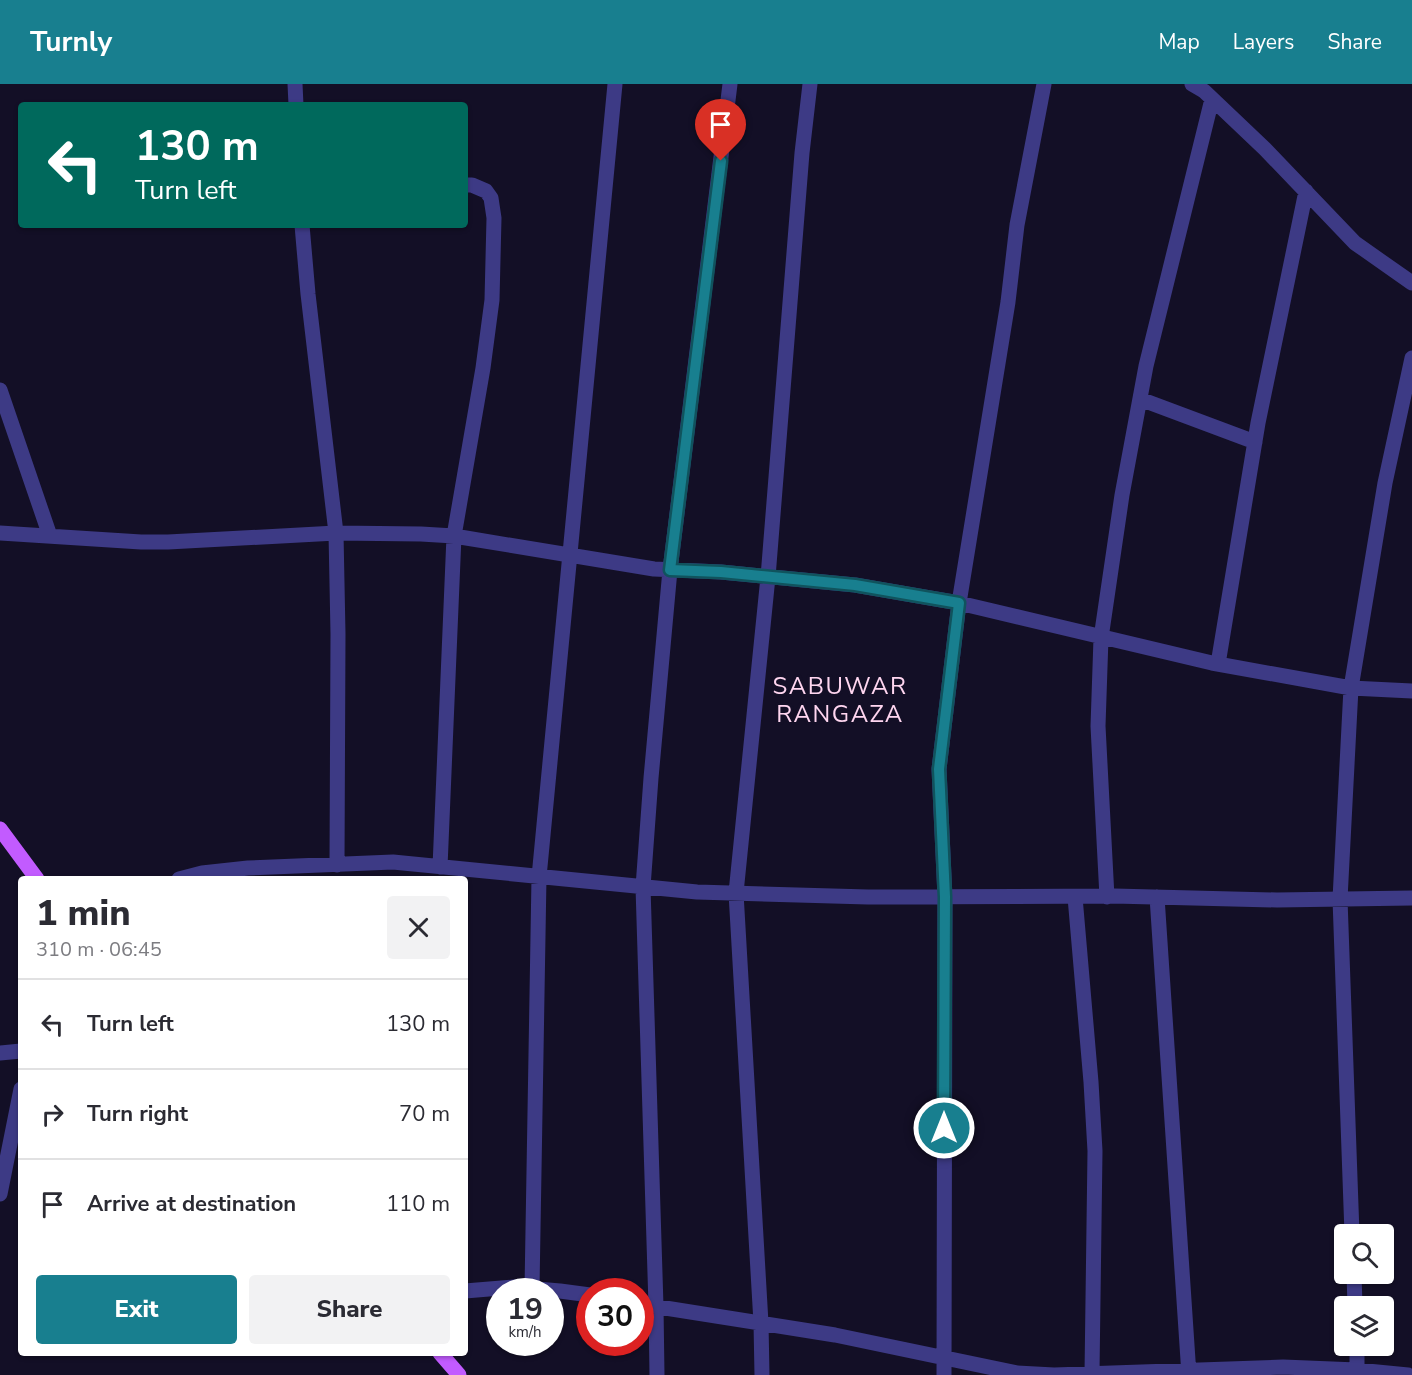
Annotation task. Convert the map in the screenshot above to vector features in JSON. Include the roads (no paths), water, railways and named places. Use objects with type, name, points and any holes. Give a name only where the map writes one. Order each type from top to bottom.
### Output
[{"type":"main road","points":[[0,829],[35,876]]},
{"type":"main road","points":[[443,1356],[459,1375]]},
{"type":"street","points":[[295,84],[296,102]]},
{"type":"street","points":[[532,1278],[539,877],[615,84]]},
{"type":"street","points":[[657,1375],[643,887],[670,570],[730,84]]},
{"type":"street","points":[[762,1375],[736,893],[768,577],[802,153],[810,84]]},
{"type":"street","points":[[944,1375],[945,897],[939,769],[959,603],[1008,302],[1017,225],[1044,84]]},
{"type":"street","points":[[1192,84],[1204,91],[1265,149],[1355,243],[1412,283]]},
{"type":"street","points":[[1107,897],[1098,726],[1101,638],[1122,495],[1146,366],[1212,99]]},
{"type":"street","points":[[440,867],[454,536],[492,300],[494,218],[491,198],[486,191],[468,185]]},
{"type":"street","points":[[1218,664],[1255,442],[1306,191]]},
{"type":"street","points":[[302,228],[336,533],[337,864]]},
{"type":"street","points":[[1352,1224],[1340,899],[1351,688],[1385,483],[1412,358]]},
{"type":"street","points":[[0,390],[50,536]]},
{"type":"street","points":[[1140,399],[1255,442]]},
{"type":"street","points":[[0,533],[141,542],[336,533],[454,536],[654,569],[855,585],[959,603],[1218,664],[1351,688],[1412,691]]},
{"type":"street","points":[[190,876],[248,868],[393,862],[697,892],[868,897],[1157,897],[1277,900],[1412,898]]},
{"type":"street","points":[[1075,897],[1095,1151],[1092,1373]]},
{"type":"street","points":[[1157,897],[1189,1373]]},
{"type":"street","points":[[0,1053],[18,1052]]},
{"type":"street","points":[[0,1194],[18,1104]]},
{"type":"street","points":[[468,1291],[486,1289]]},
{"type":"street","points":[[656,1306],[835,1335],[1026,1374],[1189,1373],[1283,1367],[1408,1375]]},
{"type":"street","points":[[1357,1356],[1358,1370]]},
{"type":"district","name":"SABUWAR RANGAZA","points":[[840,700]]}]
